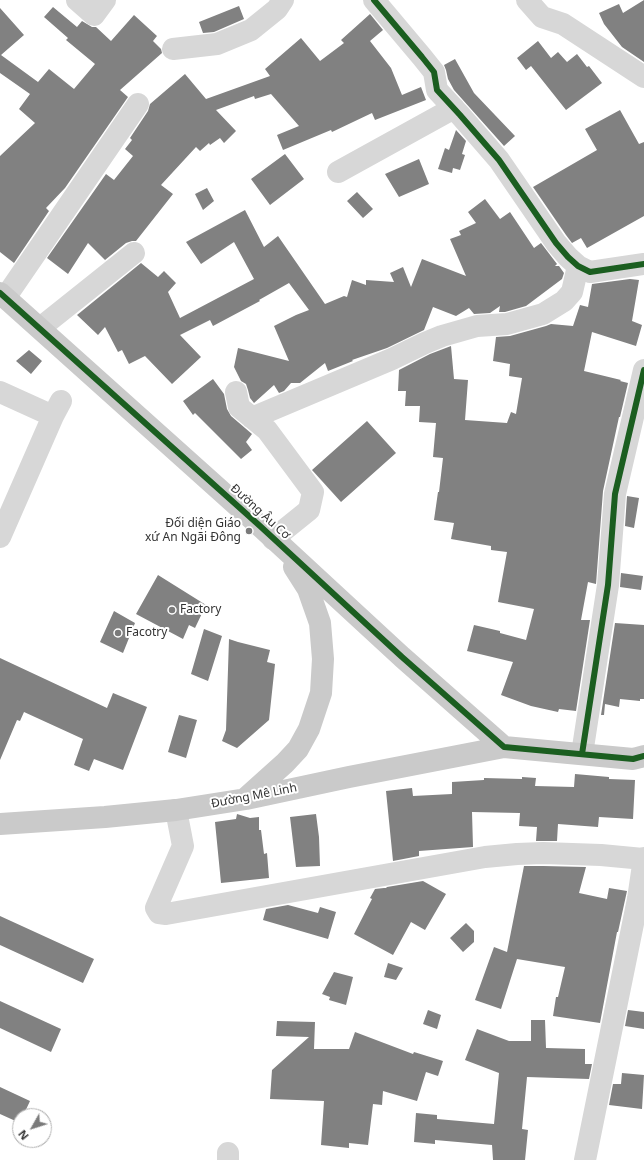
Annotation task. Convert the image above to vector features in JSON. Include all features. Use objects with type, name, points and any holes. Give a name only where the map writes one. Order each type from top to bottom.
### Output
[{"type":"main road","name":"Đường Âu Cơ","points":[[3,295],[402,657],[504,747]]},
{"type":"main road","points":[[246,799],[298,749],[309,729],[320,693],[323,658],[320,623],[308,589],[277,542]]},
{"type":"main road","name":"Đường Mê Linh","points":[[0,824],[105,817],[176,810],[246,799],[349,777],[504,747],[633,759],[644,756]]},
{"type":"street","points":[[77,0],[94,15],[105,0]]},
{"type":"street","points":[[173,49],[217,44],[251,30],[277,9],[283,0]]},
{"type":"street","points":[[374,0],[434,72],[437,90],[499,160],[568,257],[578,266],[590,272],[644,264]]},
{"type":"street","points":[[527,0],[542,17],[563,24],[644,77]]},
{"type":"street","points":[[3,295],[138,104]]},
{"type":"street","points":[[338,172],[454,108]]},
{"type":"street","points":[[40,328],[134,253]]},
{"type":"street","points":[[252,418],[392,359],[424,342],[477,326],[507,324],[543,314],[564,301],[572,292],[578,266]]},
{"type":"street","points":[[582,754],[608,585],[615,494],[644,370]]},
{"type":"street","points":[[0,392],[57,408],[0,537]]},
{"type":"street","points":[[236,392],[239,407],[267,430],[313,492],[308,510],[277,542]]},
{"type":"street","points":[[176,810],[183,846],[156,908],[159,913],[166,914],[493,856],[543,853],[644,858],[641,899],[585,1160]]},
{"type":"building","points":[[644,0],[644,62],[622,47],[604,24],[599,13],[619,4],[623,13]]},
{"type":"building","points":[[239,6],[244,19],[214,32],[203,33],[199,22]]},
{"type":"building","points":[[53,7],[77,27],[82,21],[92,27],[96,27],[111,41],[134,15],[157,36],[153,41],[161,49],[162,53],[120,90],[128,97],[65,188],[46,208],[49,211],[14,263],[0,252],[0,156],[35,123],[19,109],[30,94],[0,73],[0,8],[24,35],[1,55],[38,82],[49,69],[74,89],[95,64],[66,40],[68,38],[44,17]]},
{"type":"building","points":[[370,14],[383,30],[370,41],[391,68],[402,95],[421,87],[426,100],[375,120],[372,113],[332,132],[331,130],[283,150],[277,135],[299,126],[271,94],[255,99],[254,96],[216,110],[236,131],[224,143],[220,138],[210,145],[209,143],[200,151],[196,147],[161,185],[173,194],[136,241],[126,243],[105,260],[88,243],[68,274],[47,258],[106,174],[114,180],[133,156],[125,149],[132,140],[130,138],[148,111],[150,104],[185,74],[206,99],[270,76],[265,69],[301,38],[320,61],[344,43],[341,40]]},
{"type":"building","points":[[538,41],[551,58],[558,52],[567,62],[577,54],[587,67],[589,66],[602,83],[566,110],[531,66],[526,70],[517,58]]},
{"type":"building","points":[[455,59],[474,93],[515,136],[504,146],[454,90],[448,79],[444,65]]},
{"type":"building","points":[[620,110],[639,144],[644,142],[644,216],[587,248],[581,238],[572,243],[533,187],[597,150],[585,129]]},
{"type":"building","points":[[456,130],[466,141],[462,154],[465,155],[460,170],[453,168],[452,173],[438,169],[445,148],[449,150]]},
{"type":"building","points":[[285,154],[304,179],[270,205],[251,179]]},
{"type":"building","points":[[419,159],[429,184],[399,197],[385,174]]},
{"type":"building","points":[[207,188],[214,201],[203,210],[195,194]]},
{"type":"building","points":[[357,192],[373,209],[363,218],[347,201]]},
{"type":"building","points":[[485,199],[500,219],[510,212],[534,248],[541,243],[557,264],[555,266],[559,266],[564,273],[562,279],[526,306],[505,312],[499,312],[500,306],[490,313],[474,314],[469,308],[456,316],[433,307],[424,330],[387,348],[352,360],[353,361],[328,371],[325,363],[300,383],[291,383],[284,391],[279,393],[274,385],[254,403],[250,398],[246,384],[241,381],[234,367],[238,348],[289,361],[274,326],[309,310],[289,283],[259,300],[260,301],[213,326],[210,320],[180,335],[201,357],[172,384],[145,356],[129,364],[122,350],[118,352],[105,327],[98,335],[77,315],[141,263],[158,277],[164,271],[176,283],[168,292],[180,318],[254,279],[234,242],[201,264],[186,242],[245,210],[264,247],[278,236],[325,304],[344,296],[347,297],[352,280],[366,285],[366,280],[394,282],[390,273],[403,267],[411,287],[422,259],[466,276],[450,239],[461,235],[459,231],[476,223],[468,212]]},
{"type":"building","points":[[630,279],[639,280],[632,321],[642,325],[636,346],[592,332],[584,371],[628,383],[603,491],[596,584],[588,582],[581,620],[590,620],[576,711],[559,709],[558,712],[531,706],[501,695],[513,662],[467,651],[474,625],[500,631],[500,633],[526,640],[534,609],[498,602],[507,552],[491,550],[491,546],[451,539],[454,523],[434,520],[443,458],[433,457],[436,423],[419,422],[420,406],[405,406],[406,391],[398,391],[399,370],[430,354],[451,346],[454,379],[468,380],[465,420],[507,423],[511,412],[516,414],[522,378],[509,376],[510,364],[493,361],[496,337],[510,336],[551,324],[573,326],[580,305],[588,307],[592,284]]},
{"type":"building","points":[[29,350],[42,361],[31,374],[16,361]]},
{"type":"building","points":[[213,379],[224,394],[227,409],[231,416],[252,434],[246,442],[252,450],[241,459],[195,413],[193,415],[183,401]]},
{"type":"building","points":[[367,421],[396,453],[341,502],[312,470]]},
{"type":"building","points":[[627,496],[639,498],[634,528],[625,526]]},
{"type":"building","points":[[621,573],[643,576],[641,590],[620,587]]},
{"type":"building","name":"Factory","points":[[158,575],[206,605],[195,628],[189,625],[183,639],[136,614]]},
{"type":"building","name":"Facotry","points":[[114,611],[135,623],[123,653],[100,642]]},
{"type":"building","points":[[615,623],[644,625],[644,699],[640,699],[640,701],[620,699],[619,707],[605,704],[604,715],[601,715]]},
{"type":"building","points":[[204,629],[222,636],[208,681],[191,674]]},
{"type":"building","points":[[229,639],[270,650],[267,662],[275,664],[269,720],[237,748],[222,741],[226,730]]},
{"type":"building","points":[[0,658],[107,708],[113,693],[147,707],[123,770],[94,759],[89,771],[74,765],[83,739],[24,712],[20,721],[17,720],[0,760]]},
{"type":"building","points":[[179,715],[197,720],[186,758],[168,752]]},
{"type":"building","points":[[575,774],[609,777],[609,779],[635,780],[633,819],[599,817],[598,827],[558,824],[557,841],[536,841],[537,827],[519,826],[520,813],[472,812],[473,847],[419,851],[419,856],[393,861],[386,791],[412,788],[413,796],[452,794],[452,782],[484,780],[484,778],[522,779],[522,777],[536,778],[535,786],[574,787]]},
{"type":"building","points":[[237,814],[250,818],[259,817],[259,830],[261,830],[264,854],[267,853],[269,878],[221,883],[215,822],[236,819]]},
{"type":"building","points":[[316,814],[319,837],[320,866],[296,867],[290,817]]},
{"type":"building","points":[[524,866],[586,867],[579,893],[607,899],[609,888],[627,891],[617,932],[600,1023],[553,1016],[556,997],[558,997],[565,967],[517,959],[501,1009],[475,1000],[494,947],[507,952]]},
{"type":"building","points":[[423,881],[446,894],[425,930],[411,922],[393,955],[354,934],[372,899],[370,898],[375,889]]},
{"type":"building","points":[[288,905],[318,913],[320,907],[336,912],[328,939],[263,920],[266,909]]},
{"type":"building","points":[[0,916],[94,959],[83,983],[0,945]]},
{"type":"building","points":[[466,923],[474,931],[474,942],[463,952],[450,938]]},
{"type":"building","points":[[388,963],[403,968],[396,980],[384,977]]},
{"type":"building","points":[[334,972],[353,977],[346,1005],[329,1000],[330,997],[322,994]]},
{"type":"building","points":[[0,1001],[61,1029],[51,1052],[0,1028]]},
{"type":"building","points":[[428,1010],[441,1015],[437,1029],[423,1024]]},
{"type":"building","points":[[628,1010],[644,1012],[644,1029],[625,1026]]},
{"type":"building","points":[[531,1020],[545,1020],[546,1048],[585,1049],[585,1064],[592,1064],[589,1079],[527,1077],[522,1129],[528,1130],[525,1160],[493,1160],[492,1145],[435,1140],[435,1144],[414,1142],[416,1113],[437,1115],[437,1119],[494,1124],[499,1073],[465,1060],[477,1029],[509,1041],[531,1041]]},
{"type":"building","points":[[277,1021],[315,1022],[314,1049],[349,1049],[355,1032],[413,1054],[414,1052],[443,1061],[438,1076],[426,1072],[417,1101],[383,1091],[382,1105],[373,1104],[368,1145],[349,1143],[349,1148],[321,1145],[324,1101],[270,1099],[272,1070],[309,1037],[276,1036]]},
{"type":"building","points":[[622,1073],[644,1075],[642,1109],[609,1105],[613,1084],[621,1084]]},
{"type":"building","points":[[0,1087],[30,1101],[27,1108],[12,1108],[12,1119],[0,1114]]},
{"type":"cycle path","points":[[374,0],[434,72],[437,90],[499,160],[556,243],[568,257],[578,266],[590,272],[644,264]]},
{"type":"cycle path","points":[[0,293],[260,526],[402,657],[504,747],[633,759],[644,756]]},
{"type":"cycle path","points":[[582,754],[608,585],[615,494],[644,370]]},
{"type":"place","name":"Đối diện Giáo xứ An Ngãi Đông","points":[[249,531]]},
{"type":"place","name":"Factory","points":[[172,610]]},
{"type":"place","name":"Facotry","points":[[118,633]]}]
